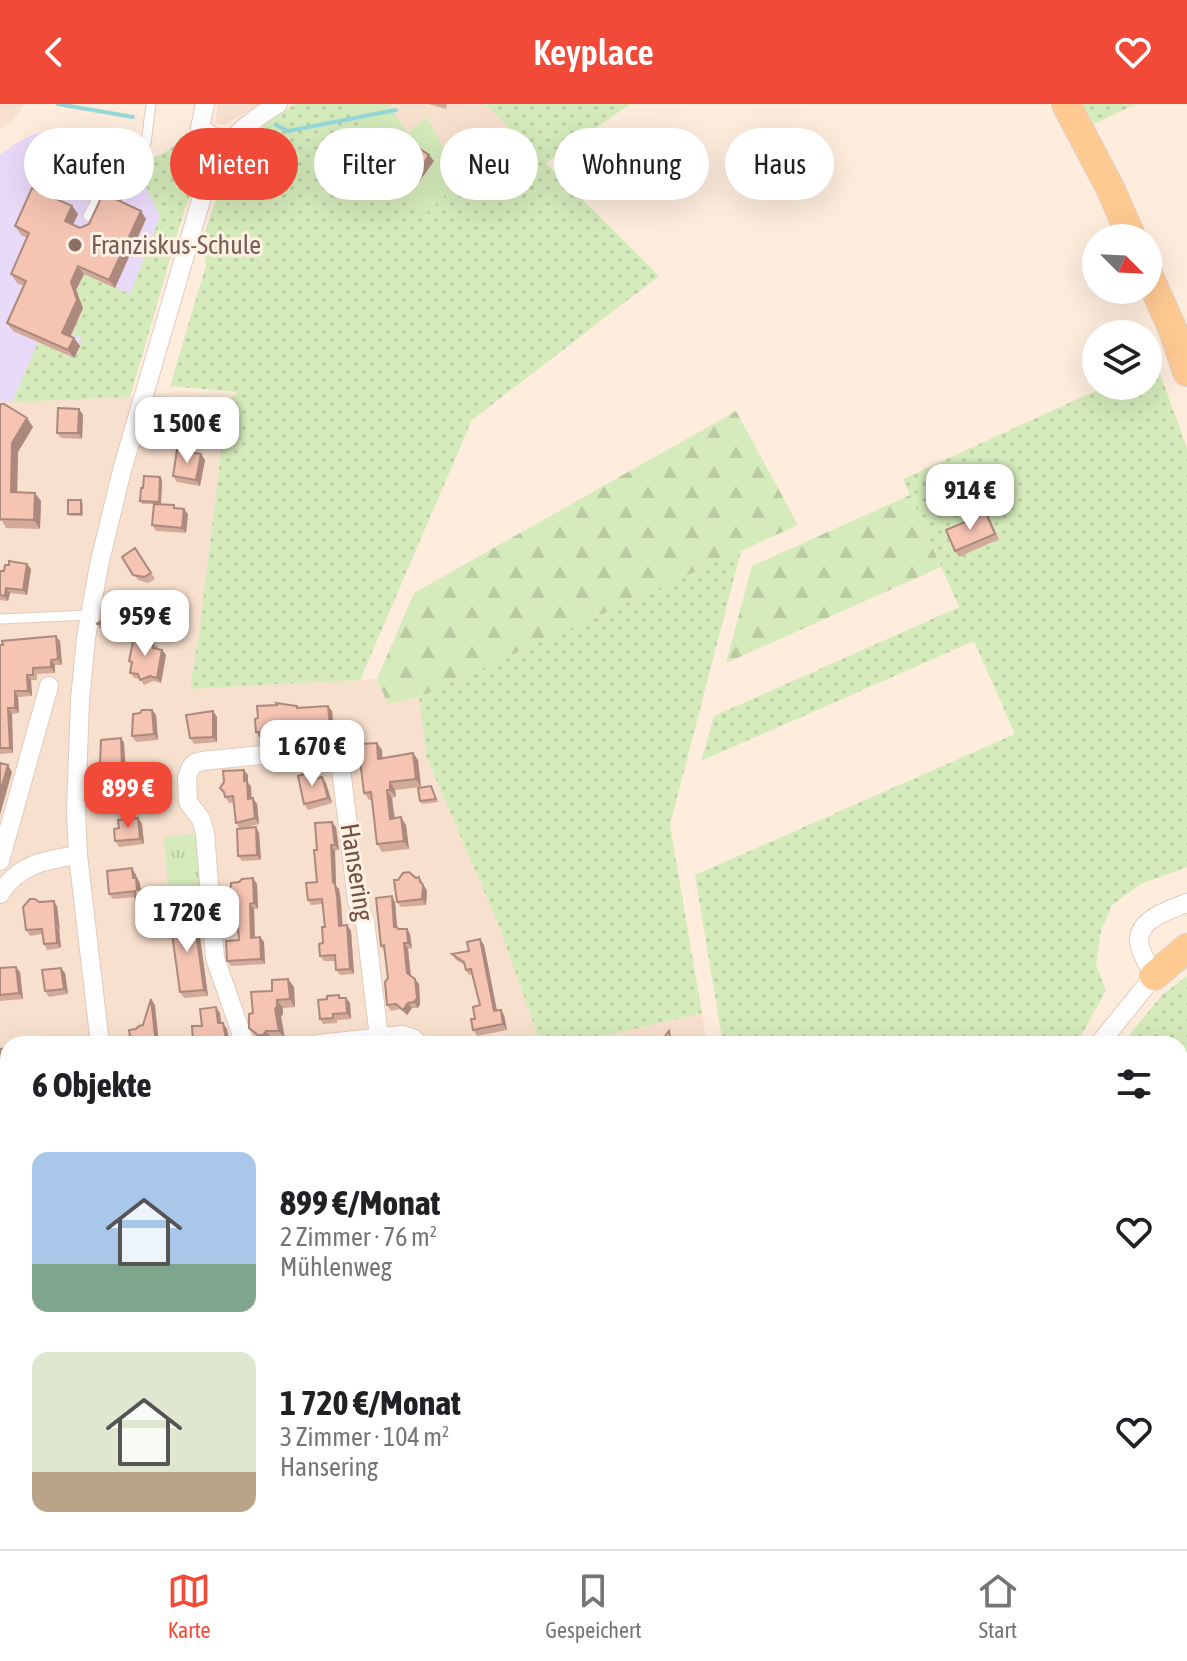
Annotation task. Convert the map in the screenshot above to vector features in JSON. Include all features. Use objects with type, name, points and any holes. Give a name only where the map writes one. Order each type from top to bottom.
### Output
[{"type":"main road","points":[[1066,104],[1126,224]]},
{"type":"main road","points":[[1161,304],[1187,372]]},
{"type":"main road","points":[[1154,976],[1187,948]]},
{"type":"street","points":[[200,128],[205,104]]},
{"type":"street","points":[[244,128],[278,104]]},
{"type":"street","points":[[99,1036],[78,855],[76,811],[83,669],[90,615],[112,506],[200,200]]},
{"type":"street","points":[[0,861],[49,686]]},
{"type":"street","name":"Hansering","points":[[242,1036],[215,958],[205,833],[201,819],[188,802],[187,777],[191,767],[202,761],[261,755],[285,758],[324,756],[334,759],[341,769],[357,901],[365,921],[379,1036]]},
{"type":"street","points":[[0,894],[12,878],[32,864],[78,855]]},
{"type":"street","points":[[1105,1036],[1154,976],[1139,939],[1148,922],[1187,903]]},
{"type":"lane","points":[[88,216],[113,169],[144,143],[151,104]]},
{"type":"lane","points":[[0,619],[90,615]]},
{"type":"shaded area","points":[[0,104],[25,104],[12,121],[0,130]]},
{"type":"shaded area","points":[[217,104],[261,104],[226,124],[216,124]]},
{"type":"shaded area","points":[[389,104],[485,104],[509,128],[440,128],[440,141],[427,117],[413,128],[404,128]]},
{"type":"shaded area","name":"Franziskus-Schule","points":[[24,139],[24,200],[152,200],[160,216],[130,295],[83,308],[72,333],[83,339],[74,358],[38,342],[12,402],[0,402],[0,155]]},
{"type":"shaded area","points":[[159,396],[227,402],[190,689],[377,679],[389,704],[419,697],[426,756],[499,926],[538,1036],[0,1036],[0,402]]},
{"type":"shaded area","points":[[702,1013],[706,1036],[604,1036]]},
{"type":"green space","points":[[295,104],[350,104],[365,128],[314,128],[314,200],[410,200],[421,217],[440,199],[538,200],[538,128],[509,128],[485,104],[630,104],[596,128],[554,128],[554,157],[546,163],[554,171],[554,200],[583,200],[659,276],[472,420],[360,680],[190,689],[227,402],[237,392],[170,386],[206,265],[203,238],[216,200],[298,200],[298,128],[261,128]]},
{"type":"green space","points":[[350,104],[389,104],[404,128],[365,128]]},
{"type":"green space","points":[[1082,104],[1136,104],[1094,124]]},
{"type":"green space","points":[[427,117],[440,141],[440,200],[421,218],[410,200],[424,200],[424,128],[413,128]]},
{"type":"green space","points":[[170,149],[170,200],[189,200],[130,397],[12,402],[38,342],[74,358],[83,339],[72,334],[83,309],[76,290],[84,274],[130,294],[160,216],[152,200],[154,157]]},
{"type":"green space","points":[[1162,379],[1187,448],[1187,867],[1141,884],[1112,905],[1101,931],[1096,964],[1106,991],[1081,1036],[722,1036],[695,875],[1015,734],[974,641],[701,761],[714,716],[959,607],[903,479],[1082,397],[1082,400],[1162,400]]},
{"type":"green space","points":[[736,411],[798,525],[419,697],[388,704],[377,679],[414,593]]},
{"type":"green space","points":[[910,495],[941,567],[726,663],[752,566]]},
{"type":"green space","points":[[741,551],[670,825],[702,1013],[604,1036],[538,1036],[499,926],[426,756],[419,697]]},
{"type":"green space","points":[[199,833],[207,914],[170,917],[164,837]]},
{"type":"green space","points":[[1187,976],[1187,1036],[1129,1036],[1163,994]]},
{"type":"building","points":[[27,200],[59,200],[72,206],[65,221],[80,228],[89,224],[100,200],[117,200],[141,211],[109,280],[78,266],[71,282],[77,300],[62,333],[74,338],[68,350],[7,323],[26,281],[11,274],[29,233],[15,226]]},
{"type":"building","points":[[176,400],[198,406],[188,441],[160,439],[164,423],[169,424]]},
{"type":"building","points":[[1,404],[27,418],[12,443],[11,492],[35,493],[34,520],[0,519]]},
{"type":"building","points":[[58,408],[79,409],[78,433],[57,433]]},
{"type":"building","points":[[177,450],[201,454],[196,480],[173,476]]},
{"type":"building","points":[[144,476],[160,477],[159,502],[140,501]]},
{"type":"building","points":[[68,500],[81,500],[81,514],[68,514]]},
{"type":"building","points":[[154,504],[184,509],[182,528],[152,525]]},
{"type":"building","points":[[986,513],[995,534],[955,551],[946,530]]},
{"type":"building","points":[[135,548],[151,573],[144,577],[133,575],[122,557]]},
{"type":"building","points":[[9,561],[27,564],[23,590],[6,588],[5,596],[0,595],[0,571],[4,571]]},
{"type":"building","points":[[147,595],[157,603],[152,609],[153,619],[96,624],[130,604],[130,601],[143,600]]},
{"type":"building","points":[[56,636],[58,659],[51,660],[51,667],[33,668],[33,675],[27,675],[28,691],[15,691],[15,708],[8,708],[10,748],[0,748],[2,641]]},
{"type":"building","points":[[134,637],[154,640],[153,648],[162,650],[157,678],[150,676],[140,680],[138,674],[130,673]]},
{"type":"building","points":[[276,703],[297,708],[328,706],[330,727],[314,728],[315,734],[272,732],[273,735],[260,736],[256,732],[257,706]]},
{"type":"building","points":[[152,710],[154,734],[132,736],[133,714]]},
{"type":"building","points":[[213,711],[213,737],[190,738],[186,715]]},
{"type":"building","points":[[121,738],[122,768],[133,767],[135,791],[112,792],[110,765],[100,764],[101,740]]},
{"type":"building","points":[[377,743],[378,759],[413,753],[416,779],[390,782],[390,790],[387,790],[390,819],[401,817],[404,841],[377,844],[371,792],[364,793],[360,760],[361,744]]},
{"type":"building","points":[[0,763],[8,765],[0,792]]},
{"type":"building","points":[[244,770],[248,799],[253,798],[255,818],[236,823],[233,796],[225,797],[220,788],[224,782],[223,771]]},
{"type":"building","points":[[312,772],[314,779],[322,777],[328,798],[304,804],[298,776]]},
{"type":"building","points":[[431,786],[436,799],[420,801],[418,788]]},
{"type":"building","points":[[138,818],[140,839],[115,841],[114,829],[119,828],[118,820]]},
{"type":"building","points":[[332,822],[335,845],[331,845],[333,882],[339,926],[347,925],[350,969],[336,970],[335,955],[320,956],[319,944],[323,943],[322,927],[325,927],[322,899],[308,900],[306,883],[317,882],[315,823]]},
{"type":"building","points":[[256,827],[257,855],[238,856],[237,829]]},
{"type":"building","points":[[132,868],[137,890],[150,889],[151,902],[136,903],[135,891],[109,894],[107,871]]},
{"type":"building","points":[[409,872],[419,877],[423,885],[422,899],[397,902],[394,880]]},
{"type":"building","points":[[253,878],[251,938],[260,937],[261,959],[227,961],[226,941],[239,940],[236,904],[229,905],[231,883]]},
{"type":"building","points":[[392,896],[394,927],[407,929],[408,943],[404,943],[407,973],[415,979],[417,998],[403,1010],[396,1004],[387,1005],[385,982],[388,978],[376,898]]},
{"type":"building","points":[[30,899],[54,901],[57,943],[44,944],[42,929],[26,930],[23,907]]},
{"type":"building","points":[[194,917],[204,990],[180,992],[170,919]]},
{"type":"building","points":[[480,939],[494,1011],[501,1010],[503,1024],[473,1030],[473,1007],[480,1005],[471,969],[466,970],[464,962],[452,954],[469,951],[467,942]]},
{"type":"building","points":[[16,967],[19,993],[0,995],[0,968]]},
{"type":"building","points":[[61,968],[64,989],[45,991],[42,970]]},
{"type":"building","points":[[288,979],[290,999],[277,1000],[275,1009],[279,1031],[266,1031],[258,1035],[249,1028],[249,1014],[253,1013],[251,992],[272,991],[272,980]]},
{"type":"building","points":[[339,995],[339,998],[346,998],[347,1013],[320,1019],[318,1000]]},
{"type":"building","points":[[151,999],[155,1036],[130,1036],[129,1030],[143,1025]]},
{"type":"building","points":[[216,1007],[218,1023],[223,1023],[225,1036],[193,1036],[192,1026],[202,1026],[200,1009]]},
{"type":"waterway","points":[[58,104],[133,117]]},
{"type":"waterway","points":[[276,125],[288,131],[396,110]]},
{"type":"place","name":"Franziskus-Schule","points":[[75,245]]}]
